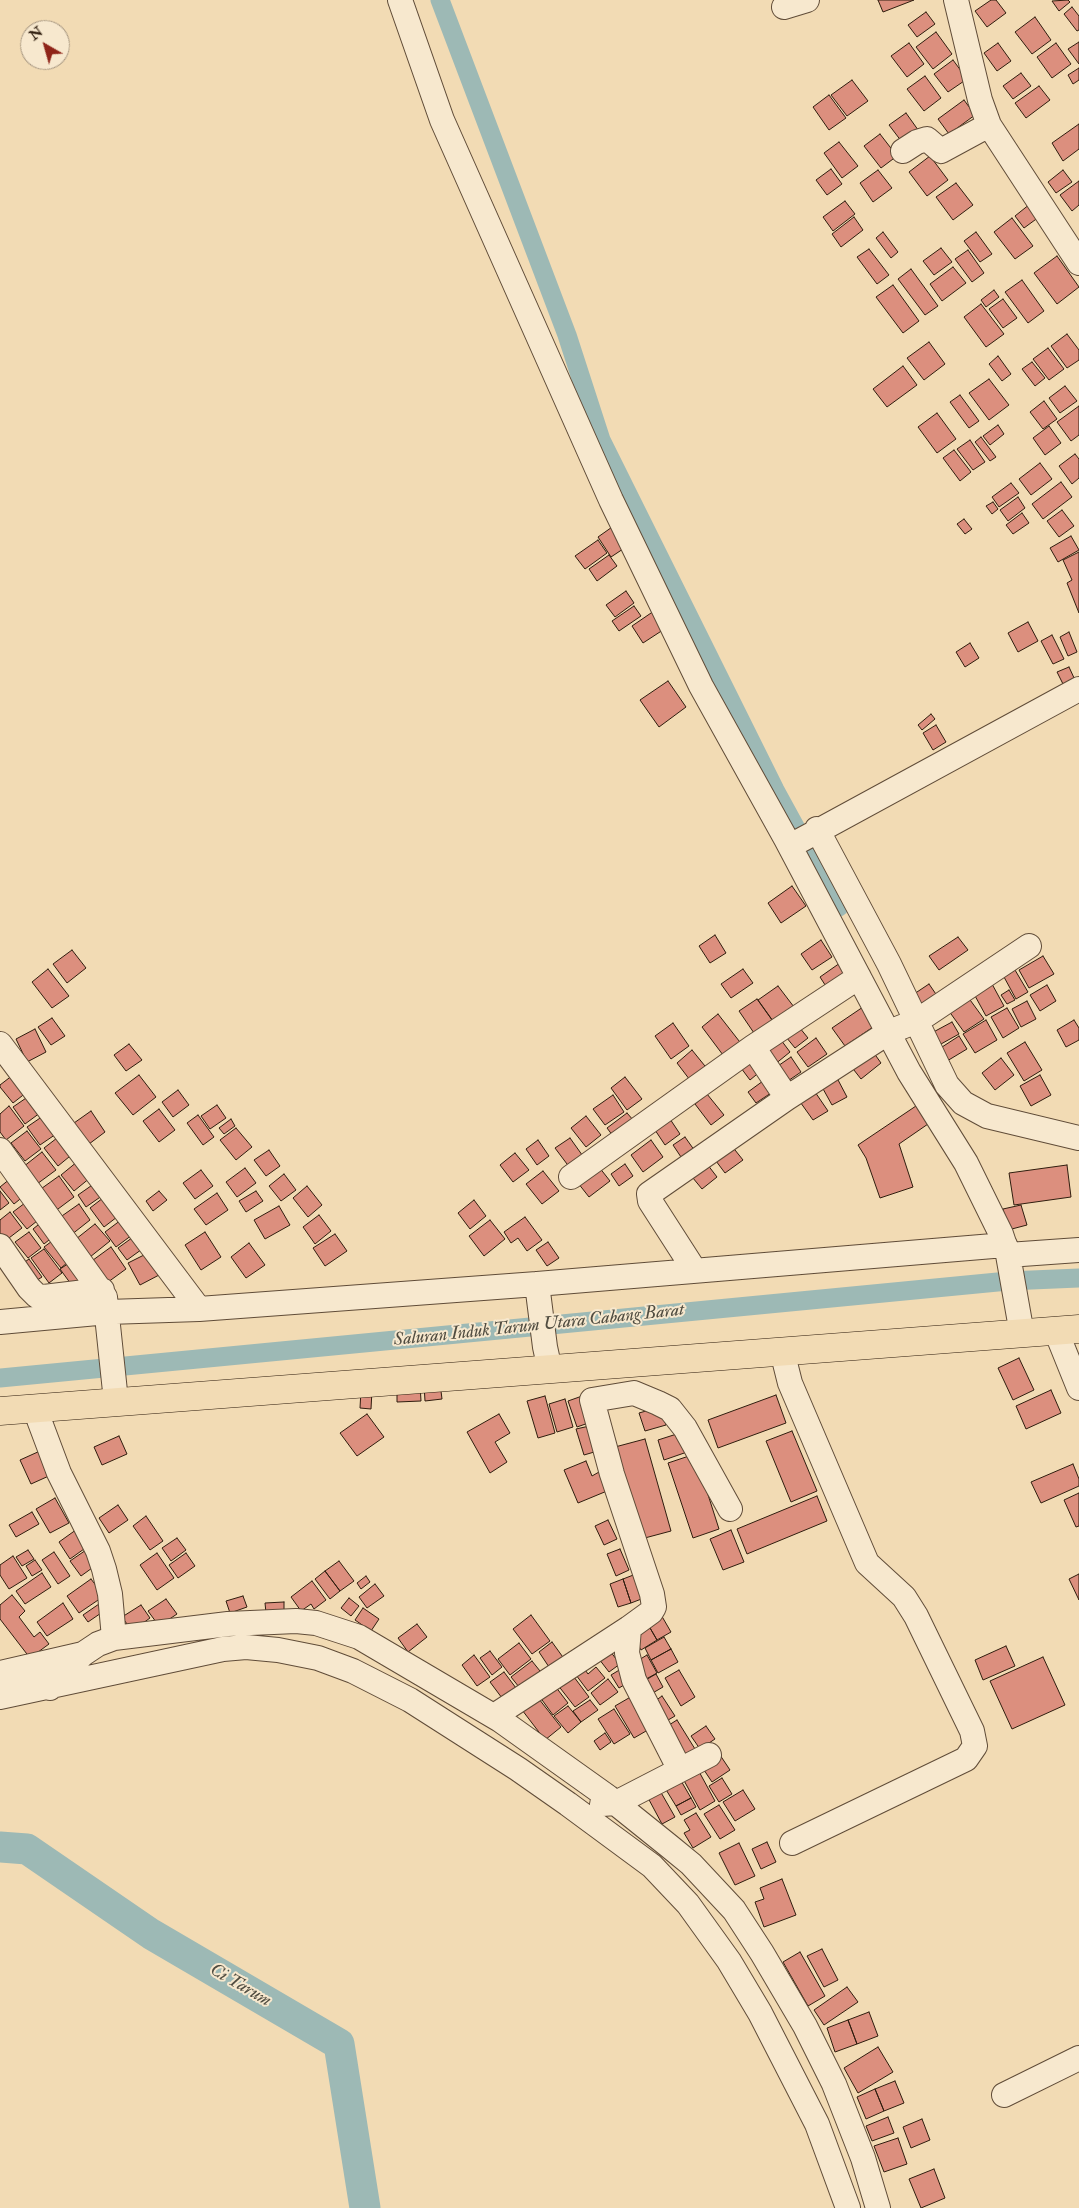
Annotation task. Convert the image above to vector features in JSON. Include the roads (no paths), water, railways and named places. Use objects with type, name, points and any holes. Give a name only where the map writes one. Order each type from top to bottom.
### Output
[{"type":"main road","points":[[0,1411],[34,1409],[115,1394],[548,1359],[630,1379],[785,1365],[1020,1325],[1068,1330]]},
{"type":"street","points":[[400,0],[442,120],[611,500],[702,686],[806,836],[936,1093],[966,1163],[1007,1250],[1020,1325]]},
{"type":"street","points":[[784,7],[807,0]]},
{"type":"street","points":[[956,0],[980,100],[989,125],[1079,263]]},
{"type":"street","points":[[903,151],[917,142],[927,139],[939,151],[943,151],[989,125]]},
{"type":"street","points":[[806,836],[1079,689]]},
{"type":"street","points":[[806,836],[859,977],[903,1027]]},
{"type":"street","points":[[696,1271],[650,1201],[649,1194],[787,1098],[903,1027],[1029,946]]},
{"type":"street","points":[[571,1177],[753,1047],[859,977]]},
{"type":"street","points":[[0,1044],[199,1309]]},
{"type":"street","points":[[753,1047],[787,1098]]},
{"type":"street","points":[[936,1093],[963,1103],[987,1116],[1079,1138]]},
{"type":"street","points":[[0,1150],[106,1309],[115,1394]]},
{"type":"street","points":[[0,1246],[29,1288],[37,1296],[106,1309]]},
{"type":"street","points":[[0,1322],[106,1309],[199,1309],[538,1290],[696,1271],[1007,1250],[1079,1250]]},
{"type":"street","points":[[538,1290],[548,1359]]},
{"type":"street","points":[[1068,1330],[1079,1388]]},
{"type":"street","points":[[785,1365],[868,1563],[904,1597],[916,1616],[972,1731],[975,1746],[966,1759],[792,1843]]},
{"type":"street","points":[[494,1716],[629,1628],[651,1612],[654,1605],[612,1474],[592,1400],[630,1379],[674,1414],[698,1450],[730,1508]]},
{"type":"street","points":[[34,1409],[59,1473],[98,1551],[110,1594],[114,1638]]},
{"type":"street","points":[[50,1688],[83,1654],[98,1644],[114,1638],[258,1622],[296,1621],[316,1623],[359,1637],[494,1716],[616,1803],[691,1864],[734,1910],[805,2026],[834,2084],[863,2158],[878,2208]]},
{"type":"street","points":[[629,1628],[627,1653],[634,1680],[680,1770]]},
{"type":"street","points":[[0,1697],[50,1688],[223,1649],[246,1647],[278,1650],[318,1658],[353,1671],[410,1700],[518,1769],[568,1804],[652,1866],[671,1884],[688,1904],[729,1961],[760,2013],[817,2124],[848,2208]]},
{"type":"street","points":[[0,1674],[83,1654]]},
{"type":"street","points":[[568,1804],[616,1803],[709,1756]]},
{"type":"street","points":[[1004,2095],[1079,2058]]},
{"type":"waterway","points":[[440,0],[567,335],[601,440],[775,790],[839,907]]},
{"type":"waterway","name":"Saluran Induk Tarum Utara Cabang Barat","points":[[0,1378],[1008,1281],[1079,1278]]},
{"type":"waterway","name":"Ci Tarum","points":[[0,1847],[27,1849],[151,1934],[339,2044],[365,2208]]}]
